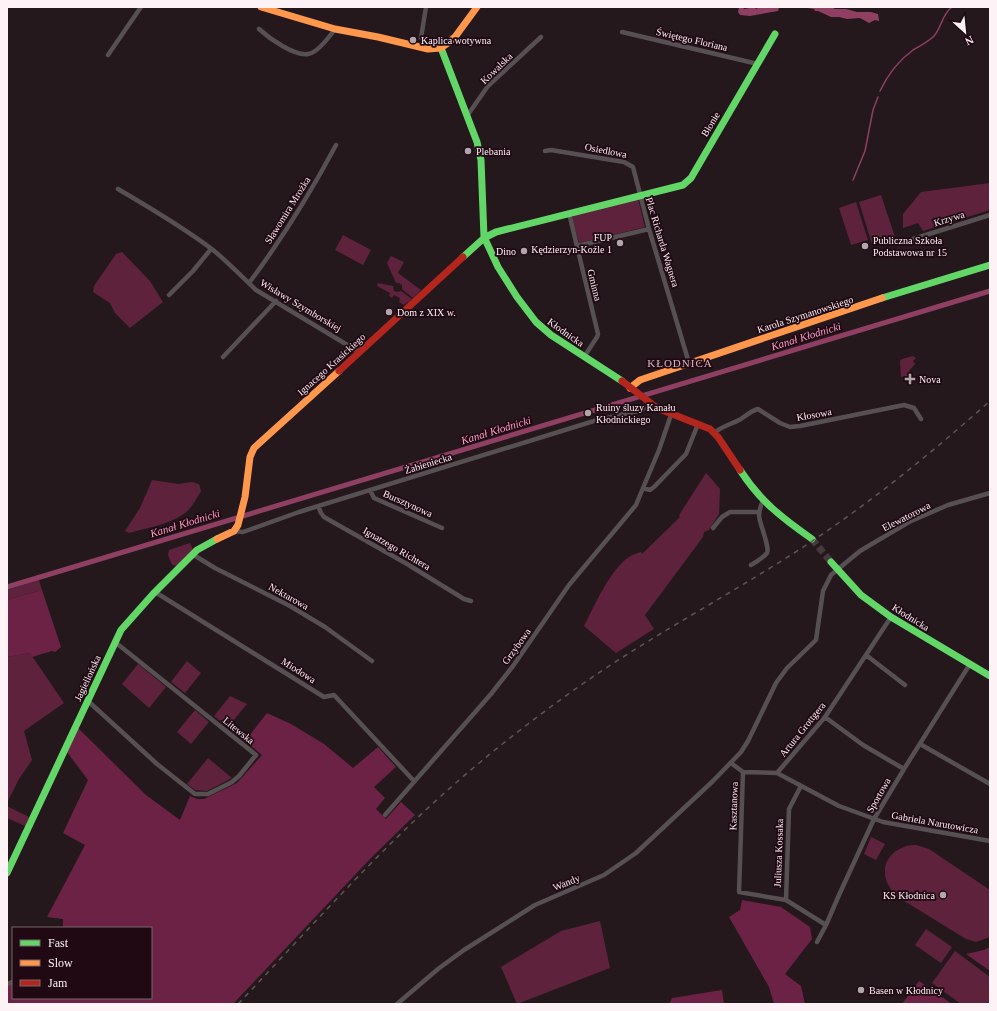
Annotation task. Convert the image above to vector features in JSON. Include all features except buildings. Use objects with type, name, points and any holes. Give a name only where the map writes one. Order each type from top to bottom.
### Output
[{"type":"street","points":[[108,54],[140,7]]},
{"type":"street","points":[[261,7],[335,29],[378,37],[428,49],[441,48],[455,37],[477,7]]},
{"type":"street","points":[[421,38],[426,7]]},
{"type":"street","points":[[259,29],[285,48],[302,54],[308,54],[318,49],[335,29]]},
{"type":"street","name":"Świętego Floriana","points":[[622,32],[758,64]]},
{"type":"street","name":"Błonie","points":[[640,196],[683,185],[690,178],[775,34]]},
{"type":"street","name":"Kowalska","points":[[467,116],[488,86],[541,37]]},
{"type":"street","name":"Kłodnicka","points":[[441,48],[477,142],[481,160],[484,237],[495,263],[521,303],[536,322],[551,335],[620,380],[648,402],[671,415],[710,429],[745,478],[763,500],[782,518],[812,539]]},
{"type":"street","name":"Sławomira Mrożka","points":[[249,282],[277,243],[304,201],[336,145]]},
{"type":"street","name":"Osiedlowa","points":[[545,151],[551,150],[624,162],[634,167],[640,196]]},
{"type":"street","name":"Wisławy Szymborskiej","points":[[118,189],[168,218],[211,249],[256,290],[359,352]]},
{"type":"street","name":"Plac Richarda Wagnera","points":[[569,213],[640,196],[689,363]]},
{"type":"street","points":[[484,237],[492,232],[569,213]]},
{"type":"street","name":"Gminna","points":[[569,213],[598,334],[597,338],[584,357]]},
{"type":"street","name":"Krzywa","points":[[913,239],[990,215]]},
{"type":"street","points":[[577,246],[649,229]]},
{"type":"street","name":"Ignacego Krasickiego","points":[[236,528],[244,506],[250,457],[254,448],[484,237]]},
{"type":"street","points":[[170,295],[193,271],[211,249]]},
{"type":"street","name":"Karola Szymanowskiego","points":[[630,388],[640,380],[689,363],[851,308],[990,265]]},
{"type":"street","points":[[223,358],[276,301]]},
{"type":"street","name":"Żabieniecka","points":[[236,528],[243,532],[318,506],[594,421],[642,410],[648,402]]},
{"type":"street","name":"Kłosowa","points":[[714,433],[720,428],[741,419],[753,410],[758,409],[780,423],[790,427],[904,405],[914,408],[921,419]]},
{"type":"street","name":"Grzybowa","points":[[385,815],[491,694],[513,666],[569,585],[636,505],[660,450],[671,415]]},
{"type":"street","points":[[643,488],[650,490],[654,487],[686,454],[698,424]]},
{"type":"street","name":"Bursztynowa","points":[[370,490],[374,498],[442,528]]},
{"type":"street","name":"Elewatorowa","points":[[838,570],[860,551],[909,522],[948,505],[990,493]]},
{"type":"street","points":[[751,565],[763,557],[767,553],[768,549],[762,530],[759,512],[763,500]]},
{"type":"street","name":"Ignatzego Richtera","points":[[318,506],[324,517],[407,564],[464,600],[471,602]]},
{"type":"street","points":[[713,528],[722,517],[730,512],[759,512]]},
{"type":"street","name":"Jagiellońska","points":[[7,873],[10,862],[115,642],[126,624],[192,554],[201,547],[226,536],[236,528]]},
{"type":"street","name":"Nektarowa","points":[[192,554],[203,562],[290,606],[325,627],[372,661]]},
{"type":"street","name":"Kłodnicka","points":[[831,562],[861,595],[891,616],[990,676]]},
{"type":"street","points":[[731,763],[748,741],[776,683],[816,640],[824,591],[831,575],[838,570]]},
{"type":"street","name":"Miodowa","points":[[155,592],[324,697],[334,695],[414,781]]},
{"type":"street","name":"Artura Grottgera","points":[[777,774],[825,718],[891,616]]},
{"type":"street","name":"Litewska","points":[[88,701],[157,764],[195,794],[208,794],[232,782],[239,776],[256,755],[115,642]]},
{"type":"street","points":[[866,655],[905,685]]},
{"type":"street","name":"Sportowa","points":[[817,942],[874,819],[970,664]]},
{"type":"street","points":[[825,718],[863,745],[904,769]]},
{"type":"street","points":[[920,744],[990,784]]},
{"type":"street","name":"Kasztanowa","points":[[731,763],[743,772],[739,892],[786,900],[826,925]]},
{"type":"street","name":"Wandy","points":[[396,1004],[444,965],[535,905],[604,875],[636,853],[731,763]]},
{"type":"street","name":"Gabriela Narutowicza","points":[[743,772],[777,774],[839,806],[874,819],[990,841]]},
{"type":"street","name":"Juliusza Kossaka","points":[[786,900],[789,809],[802,786]]},
{"type":"shaded area","points":[[739,7],[743,7],[744,9],[755,7],[756,9],[760,7],[779,8],[778,11],[750,16],[740,15],[738,12]]},
{"type":"shaded area","points":[[801,7],[832,7],[835,9],[846,9],[857,12],[871,12],[878,14],[879,21],[875,20],[869,23],[860,18],[847,19],[831,17],[815,11],[814,9]]},
{"type":"shaded area","points":[[990,183],[990,210],[923,231],[918,223],[903,228],[903,214],[921,192]]},
{"type":"shaded area","points":[[881,195],[895,237],[872,244],[859,202]]},
{"type":"shaded area","points":[[638,199],[645,227],[579,243],[572,218],[574,215]]},
{"type":"shaded area","points":[[856,202],[868,240],[851,245],[839,208]]},
{"type":"shaded area","points":[[343,235],[371,250],[363,265],[335,250]]},
{"type":"shaded area","points":[[122,252],[150,281],[163,302],[130,328],[115,313],[110,303],[93,292],[94,286],[116,254]]},
{"type":"shaded area","points":[[391,256],[404,262],[398,273],[421,290],[413,298],[402,289],[402,285],[396,283],[387,263]]},
{"type":"shaded area","points":[[378,283],[393,286],[394,291],[401,291],[412,299],[404,305],[399,302],[400,298],[394,295],[392,298],[389,296],[390,293],[377,286]]},
{"type":"shaded area","points":[[913,356],[916,358],[913,361],[915,364],[909,371],[910,376],[901,377],[900,361]]},
{"type":"shaded area","points":[[706,473],[720,489],[719,514],[709,530],[704,532],[703,537],[645,615],[654,629],[616,653],[584,626],[603,589],[615,571],[629,557],[641,552],[642,554],[680,517],[679,515]]},
{"type":"shaded area","points":[[152,480],[178,484],[192,482],[199,484],[201,491],[185,513],[163,524],[129,533],[125,531],[140,508]]},
{"type":"shaded area","points":[[190,543],[193,550],[177,566],[172,565],[168,555],[169,550]]},
{"type":"shaded area","points":[[39,580],[42,590],[7,600],[7,590]]},
{"type":"shaded area","points":[[42,590],[61,647],[55,652],[52,651],[32,657],[30,653],[7,657],[7,600]]},
{"type":"shaded area","points":[[30,653],[64,703],[24,731],[32,760],[19,779],[7,803],[7,657]]},
{"type":"shaded area","points":[[187,661],[201,673],[185,693],[171,682]]},
{"type":"shaded area","points":[[138,664],[166,687],[149,708],[122,684]]},
{"type":"shaded area","points":[[230,696],[247,704],[228,727],[214,716]]},
{"type":"shaded area","points":[[195,710],[209,722],[191,744],[177,732]]},
{"type":"shaded area","points":[[267,713],[291,724],[324,744],[353,768],[378,747],[396,767],[374,787],[385,798],[376,809],[386,819],[401,802],[415,815],[371,858],[233,1004],[7,1004],[7,984],[12,983],[12,999],[152,999],[152,927],[63,927],[63,919],[47,917],[85,845],[63,833],[88,780],[67,752],[78,728],[146,795],[180,820],[190,796],[197,799],[204,799],[237,783],[262,755],[245,741]]},
{"type":"shaded area","points":[[208,758],[232,778],[207,791],[195,790],[187,784]]},
{"type":"shaded area","points":[[7,806],[29,817],[25,826],[7,818]]},
{"type":"shaded area","points":[[871,837],[885,844],[876,860],[864,854]]},
{"type":"shaded area","name":"KS Kłodnica","points":[[916,845],[929,849],[990,890],[990,937],[976,942],[966,939],[901,899],[893,892],[888,885],[886,878],[885,871],[888,860],[897,850],[907,846]]},
{"type":"shaded area","points":[[742,900],[781,907],[810,927],[812,939],[785,974],[801,986],[805,1004],[774,1004],[769,987],[729,917],[740,910]]},
{"type":"shaded area","points":[[600,921],[610,968],[517,1004],[501,967],[561,931]]},
{"type":"shaded area","points":[[926,929],[952,947],[941,963],[915,945]]},
{"type":"shaded area","points":[[990,947],[990,971],[966,954],[984,950]]},
{"type":"shaded area","points":[[955,951],[990,977],[990,1004],[961,1004],[932,983]]},
{"type":"shaded area","points":[[919,981],[952,1004],[902,1004]]},
{"type":"shaded area","points":[[722,990],[724,1004],[669,1004],[672,998]]},
{"type":"waterway","points":[[880,91],[886,79],[898,63],[913,50],[934,36],[946,13],[952,7]]},
{"type":"waterway","points":[[853,180],[865,151],[873,110],[878,97]]},
{"type":"waterway","name":"Kanał Kłodnicki","points":[[7,587],[990,291]]},
{"type":"tunnel","points":[[812,539],[831,562]]},
{"type":"railway","points":[[238,1004],[390,844],[450,788],[507,740],[567,695],[623,657],[820,536],[895,481],[990,401]]},
{"type":"traffic: fast","points":[[463,257],[484,238],[496,232],[683,185],[691,178],[775,34]]},
{"type":"traffic: fast","points":[[441,48],[477,142],[481,160],[484,237],[498,267],[517,297],[536,322],[551,335],[622,381]]},
{"type":"traffic: fast","points":[[882,298],[990,265]]},
{"type":"traffic: fast","points":[[740,470],[755,491],[772,508],[812,539]]},
{"type":"traffic: fast","points":[[7,873],[121,630],[153,594],[197,550],[217,539]]},
{"type":"traffic: fast","points":[[831,562],[861,595],[891,617],[990,676]]},
{"type":"traffic: slow","points":[[261,7],[335,29],[378,37],[428,49],[441,48],[448,43],[455,37],[477,7]]},
{"type":"traffic: slow","points":[[630,388],[640,380],[882,298]]},
{"type":"traffic: slow","points":[[217,539],[234,531],[238,525],[245,497],[250,457],[254,448],[339,371]]},
{"type":"traffic: jam","points":[[339,371],[463,257]]},
{"type":"traffic: jam","points":[[622,381],[657,408],[710,429],[718,437],[740,470]]},
{"type":"place","name":"Kaplica wotywna","points":[[413,40]]},
{"type":"place","name":"Plebania","points":[[468,151]]},
{"type":"place","name":"FUP Kędzierzyn-Koźle 1","points":[[620,243]]},
{"type":"place","name":"Publiczna Szkoła Podstawowa nr 15","points":[[865,246]]},
{"type":"place","name":"Dino","points":[[524,251]]},
{"type":"place","name":"Dom z XIX w.","points":[[389,312]]},
{"type":"place","name":"Nova","points":[[910,379]]},
{"type":"place","name":"Ruiny śluzy Kanału Kłodnickiego","points":[[588,413]]},
{"type":"place","name":"KS Kłodnica","points":[[943,895]]},
{"type":"place","name":"Basen w Kłodnicy","points":[[861,990]]},
{"type":"district","name":"KŁODNICA","points":[[680,363]]}]
